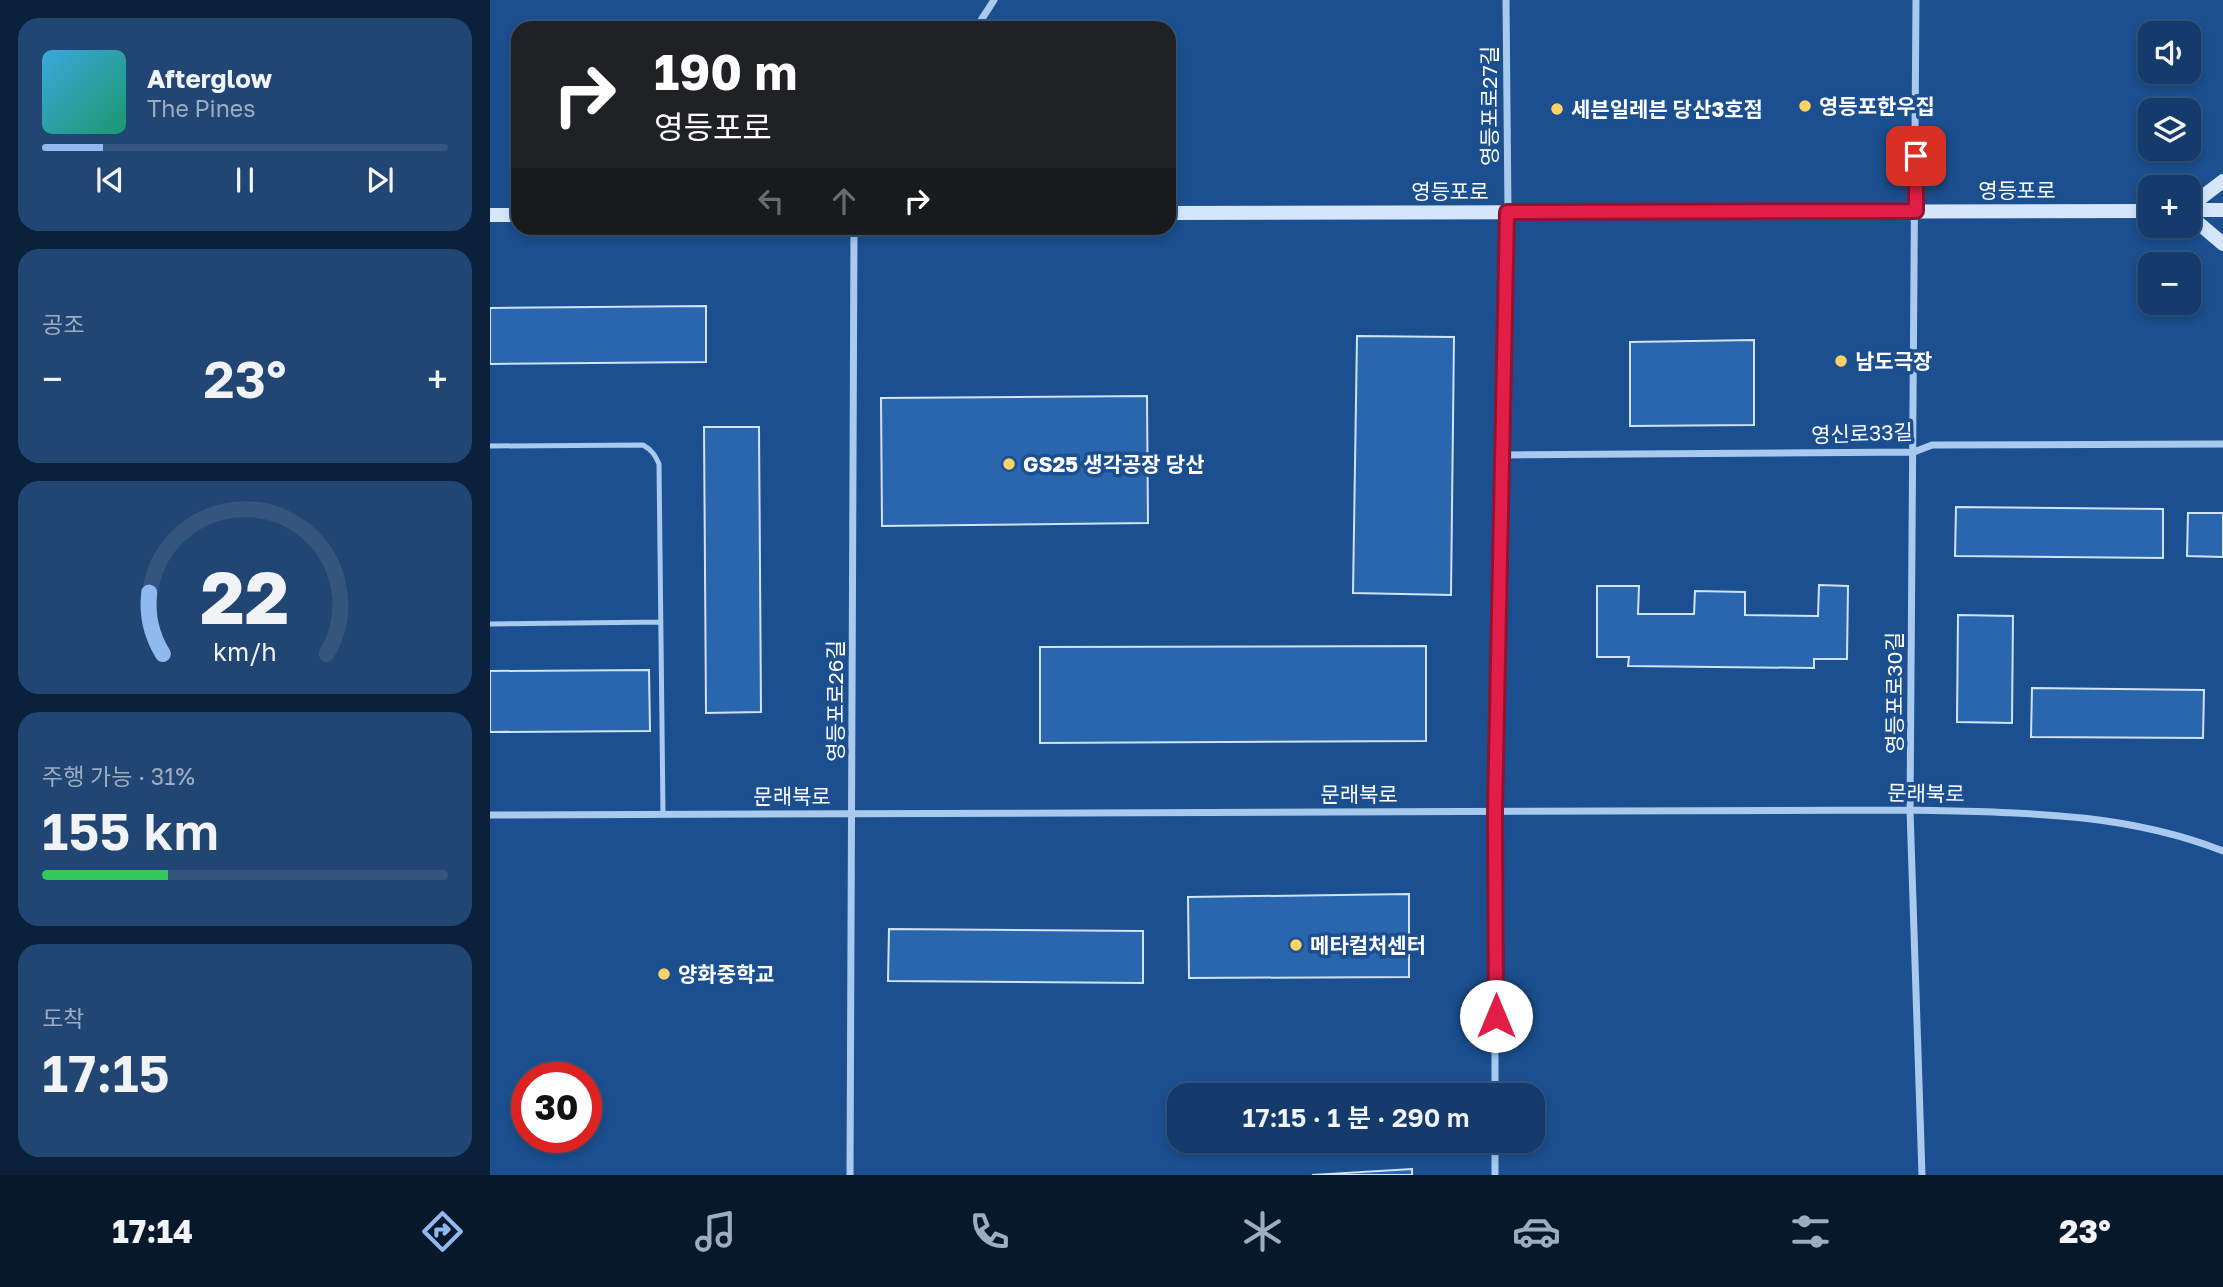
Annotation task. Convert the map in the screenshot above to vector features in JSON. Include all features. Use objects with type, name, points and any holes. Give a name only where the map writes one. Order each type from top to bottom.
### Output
[{"type":"main road","points":[[2201,200],[2223,181]]},
{"type":"main road","points":[[2201,211],[2223,210]]},
{"type":"main road","name":"영등포로","points":[[1176,213],[2138,211]]},
{"type":"main road","points":[[490,215],[511,215]]},
{"type":"main road","points":[[2201,223],[2223,244]]},
{"type":"street","points":[[980,21],[994,0]]},
{"type":"street","name":"영등포로27길","points":[[1495,1083],[1495,811],[1507,212],[1506,0]]},
{"type":"street","name":"영등포로30길","points":[[1916,0],[1910,810],[1922,1175]]},
{"type":"street","name":"영등포로26길","points":[[850,1175],[854,235]]},
{"type":"street","name":"영신로33길","points":[[1503,455],[1914,452],[1931,445],[2223,444]]},
{"type":"street","name":"문래북로","points":[[490,815],[1910,810],[2045,814],[2128,823],[2189,838],[2223,851]]},
{"type":"street","points":[[1495,1153],[1495,1175]]},
{"type":"lane","points":[[490,446],[643,445],[650,449],[659,464],[663,814]]},
{"type":"lane","points":[[490,624],[660,622]]},
{"type":"building","points":[[706,306],[706,362],[490,364],[490,308]]},
{"type":"building","points":[[1357,336],[1454,337],[1451,595],[1353,593]]},
{"type":"building","points":[[1754,340],[1754,425],[1630,426],[1630,342]]},
{"type":"building","points":[[1147,396],[1148,523],[882,526],[881,398]]},
{"type":"building","points":[[704,427],[759,427],[761,712],[706,713]]},
{"type":"building","points":[[1956,507],[2163,509],[2163,558],[1955,556]]},
{"type":"building","points":[[2188,513],[2223,513],[2223,557],[2187,556]]},
{"type":"building","points":[[1819,585],[1848,586],[1847,659],[1814,659],[1814,668],[1628,666],[1629,657],[1597,657],[1597,586],[1639,586],[1638,614],[1694,614],[1695,591],[1745,592],[1745,615],[1818,616]]},
{"type":"building","points":[[1958,615],[2013,616],[2012,723],[1957,722]]},
{"type":"building","points":[[1426,646],[1426,741],[1040,743],[1040,647]]},
{"type":"building","points":[[649,670],[650,731],[490,732],[490,671]]},
{"type":"building","points":[[2032,688],[2204,690],[2203,738],[2031,737]]},
{"type":"building","points":[[1409,894],[1409,977],[1189,978],[1188,897]]},
{"type":"building","points":[[889,929],[1143,931],[1143,983],[888,981]]},
{"type":"building","points":[[1412,1169],[1412,1175],[1312,1175]]},
{"type":"place","name":"영등포한우집","points":[[1805,106]]},
{"type":"place","name":"세븐일레븐 당산3호점","points":[[1557,109]]},
{"type":"place","name":"남도극장","points":[[1841,361]]},
{"type":"place","name":"GS25 생각공장 당산","points":[[1009,464]]},
{"type":"place","name":"메타컬처센터","points":[[1296,945]]},
{"type":"place","name":"양화중학교","points":[[664,974]]},
{"type":"route","points":[[1496,1016],[1495,811],[1507,212],[1916,211],[1916,156]]}]
